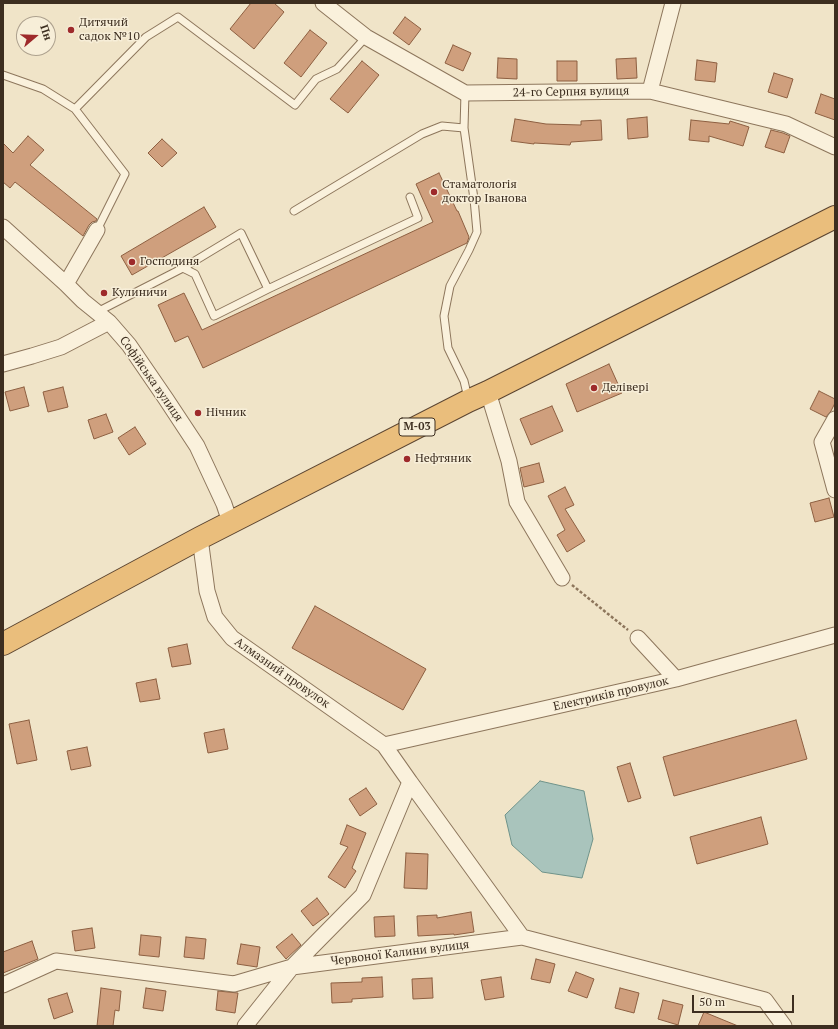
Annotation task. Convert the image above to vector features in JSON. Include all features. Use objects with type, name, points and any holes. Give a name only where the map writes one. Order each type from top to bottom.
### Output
[{"type":"highway","name":"М-03","points":[[3,644],[230,522],[835,217]]},
{"type":"street","points":[[323,3],[366,36],[465,93]]},
{"type":"street","points":[[650,91],[673,3]]},
{"type":"street","name":"24-го Серпня вулиця","points":[[465,93],[650,91],[786,124],[835,147]]},
{"type":"street","name":"Софійська вулиця","points":[[3,228],[83,301],[109,322],[129,345],[197,446],[224,504],[230,522]]},
{"type":"street","points":[[66,284],[97,230]]},
{"type":"street","points":[[3,364],[61,347],[109,322]]},
{"type":"street","points":[[478,397],[509,461],[517,502],[562,578]]},
{"type":"street","points":[[835,419],[822,442],[835,490]]},
{"type":"street","name":"Алмазний провулок","points":[[200,538],[207,591],[216,617],[232,638],[384,745],[522,937]]},
{"type":"street","name":"Електриків провулок","points":[[384,745],[676,679],[835,635]]},
{"type":"street","points":[[638,638],[676,679]]},
{"type":"street","points":[[245,1026],[292,967],[363,895],[410,782]]},
{"type":"street","name":"Червоної Калини вулиця","points":[[3,985],[56,961],[234,984],[292,967],[522,937],[765,1000],[784,1026]]},
{"type":"lane","points":[[75,110],[146,37],[178,17],[295,105],[316,78],[337,69],[366,36]]},
{"type":"lane","points":[[3,75],[43,89],[75,110],[124,174],[97,230]]},
{"type":"lane","points":[[465,93],[464,128],[477,232],[450,286],[444,316],[448,348],[464,381],[478,397]]},
{"type":"lane","points":[[294,211],[422,134],[442,126],[464,128]]},
{"type":"lane","points":[[183,268],[195,274],[214,316],[418,218],[410,198]]},
{"type":"lane","points":[[97,312],[183,268],[241,233],[268,289]]},
{"type":"path","points":[[562,578],[638,638]]},
{"type":"water","points":[[540,781],[584,791],[593,839],[582,878],[542,872],[512,845],[505,815]]},
{"type":"building","points":[[251,3],[274,3],[284,12],[254,49],[230,29]]},
{"type":"building","points":[[405,17],[421,29],[409,45],[393,33]]},
{"type":"building","points":[[310,30],[327,43],[301,77],[284,63]]},
{"type":"building","points":[[453,45],[471,53],[463,71],[445,63]]},
{"type":"building","points":[[498,58],[517,59],[517,79],[497,78]]},
{"type":"building","points":[[636,58],[637,78],[617,79],[616,59]]},
{"type":"building","points":[[697,60],[717,63],[715,82],[695,80]]},
{"type":"building","points":[[362,61],[379,75],[348,113],[330,99]]},
{"type":"building","points":[[557,61],[577,61],[577,81],[557,81]]},
{"type":"building","points":[[774,73],[793,79],[787,98],[768,92]]},
{"type":"building","points":[[821,94],[835,99],[835,120],[815,113]]},
{"type":"building","points":[[647,117],[648,137],[628,139],[627,119]]},
{"type":"building","points":[[515,119],[546,124],[581,125],[581,121],[601,120],[602,140],[571,142],[570,145],[534,144],[511,141]]},
{"type":"building","points":[[691,120],[729,124],[730,121],[749,127],[743,146],[709,136],[709,142],[689,140]]},
{"type":"building","points":[[771,130],[790,136],[784,153],[765,147]]},
{"type":"building","points":[[28,136],[44,150],[30,165],[97,219],[89,225],[83,236],[15,182],[10,188],[3,182],[3,143],[13,153]]},
{"type":"building","points":[[162,139],[177,153],[162,167],[148,153]]},
{"type":"building","points":[[439,173],[469,237],[467,243],[203,368],[188,336],[175,342],[158,305],[184,293],[202,330],[433,222],[416,184]]},
{"type":"building","points":[[204,207],[216,227],[132,275],[121,256]]},
{"type":"building","name":"Делівері","points":[[609,364],[622,393],[577,412],[566,384]]},
{"type":"building","points":[[24,387],[29,406],[10,411],[5,392]]},
{"type":"building","points":[[63,387],[68,407],[48,412],[43,392]]},
{"type":"building","points":[[819,391],[835,399],[835,403],[831,411],[826,417],[810,409]]},
{"type":"building","points":[[552,406],[563,431],[531,445],[520,419]]},
{"type":"building","points":[[106,414],[113,432],[94,439],[88,420]]},
{"type":"building","points":[[135,427],[146,444],[129,455],[118,438]]},
{"type":"building","points":[[539,463],[544,482],[524,487],[520,468]]},
{"type":"building","points":[[565,487],[574,505],[565,509],[585,541],[567,552],[557,535],[565,530],[548,496]]},
{"type":"building","points":[[829,498],[834,517],[815,522],[810,503]]},
{"type":"building","points":[[315,606],[426,669],[403,710],[292,648]]},
{"type":"building","points":[[187,644],[191,664],[172,667],[168,648]]},
{"type":"building","points":[[156,679],[160,699],[140,702],[136,683]]},
{"type":"building","points":[[29,720],[37,760],[17,764],[9,724]]},
{"type":"building","points":[[796,720],[807,759],[674,796],[663,757]]},
{"type":"building","points":[[224,729],[228,749],[208,753],[204,733]]},
{"type":"building","points":[[87,747],[91,766],[71,770],[67,751]]},
{"type":"building","points":[[630,763],[641,798],[628,802],[617,767]]},
{"type":"building","points":[[366,788],[377,804],[360,816],[349,799]]},
{"type":"building","points":[[761,817],[768,844],[697,864],[690,837]]},
{"type":"building","points":[[347,825],[366,833],[352,868],[356,871],[345,888],[328,877],[348,847],[340,844]]},
{"type":"building","points":[[406,853],[428,854],[427,889],[404,888]]},
{"type":"building","points":[[317,898],[329,914],[313,926],[301,911]]},
{"type":"building","points":[[471,912],[474,932],[454,935],[418,936],[417,916],[437,915],[437,918]]},
{"type":"building","points":[[394,916],[395,936],[375,937],[374,917]]},
{"type":"building","points":[[92,928],[95,948],[75,951],[72,931]]},
{"type":"building","points":[[292,934],[301,945],[286,959],[276,947]]},
{"type":"building","points":[[141,935],[161,937],[159,957],[139,955]]},
{"type":"building","points":[[186,937],[206,939],[204,959],[184,957]]},
{"type":"building","points":[[32,941],[38,959],[3,973],[3,952]]},
{"type":"building","points":[[241,944],[260,947],[257,967],[237,964]]},
{"type":"building","points":[[536,959],[555,964],[550,983],[531,979]]},
{"type":"building","points":[[576,972],[594,979],[587,998],[568,991]]},
{"type":"building","points":[[382,977],[383,997],[352,999],[352,1002],[332,1003],[331,983],[362,982],[362,978]]},
{"type":"building","points":[[501,977],[504,997],[485,1000],[481,980]]},
{"type":"building","points":[[432,978],[433,998],[413,999],[412,979]]},
{"type":"building","points":[[101,988],[121,991],[119,1011],[115,1010],[113,1026],[97,1026]]},
{"type":"building","points":[[146,988],[166,991],[163,1011],[143,1008]]},
{"type":"building","points":[[620,988],[639,993],[634,1013],[615,1008]]},
{"type":"building","points":[[218,991],[238,993],[235,1013],[216,1010]]},
{"type":"building","points":[[67,993],[73,1012],[54,1019],[48,999]]},
{"type":"building","points":[[663,1000],[683,1005],[678,1025],[658,1019]]},
{"type":"building","points":[[704,1012],[738,1026],[698,1026]]},
{"type":"place","name":"Дитячий садок №10","points":[[71,30]]},
{"type":"place","name":"Стаматологія доктор Іванова","points":[[434,192]]},
{"type":"place","name":"Господиня","points":[[132,262]]},
{"type":"place","name":"Кулиничи","points":[[104,293]]},
{"type":"place","name":"Делівері","points":[[594,388]]},
{"type":"place","name":"Нічник","points":[[198,413]]},
{"type":"place","name":"Нефтяник","points":[[407,459]]}]
